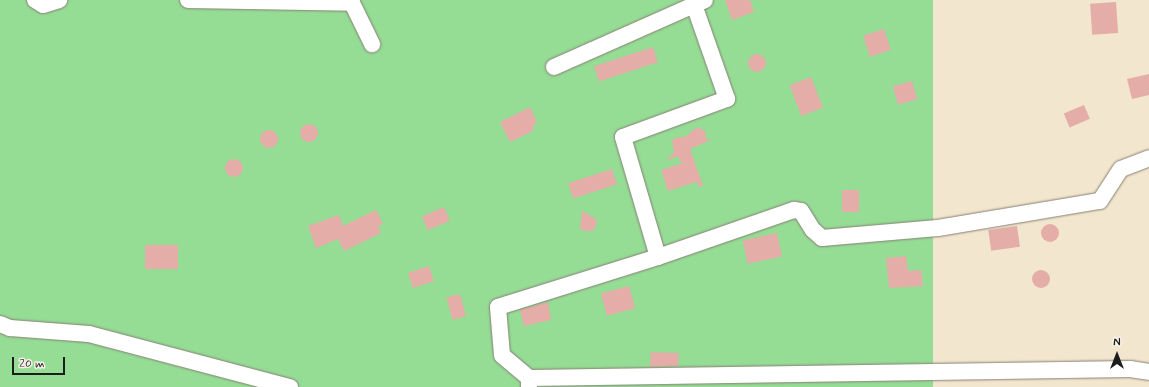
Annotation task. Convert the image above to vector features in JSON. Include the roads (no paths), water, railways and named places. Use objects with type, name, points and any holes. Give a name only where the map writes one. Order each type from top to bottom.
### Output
[{"type":"street","points":[[35,0],[43,5],[59,0]]},
{"type":"street","points":[[188,0],[352,3],[372,44]]},
{"type":"street","points":[[554,66],[700,3],[727,99],[623,137],[658,257]]},
{"type":"street","points":[[1149,158],[1121,169],[1100,201],[938,228],[822,238],[813,230],[801,210],[794,210],[658,257],[498,307],[502,355],[529,383],[1130,369],[1149,372]]},
{"type":"street","points":[[0,324],[10,328],[89,334],[254,375],[290,387]]}]
